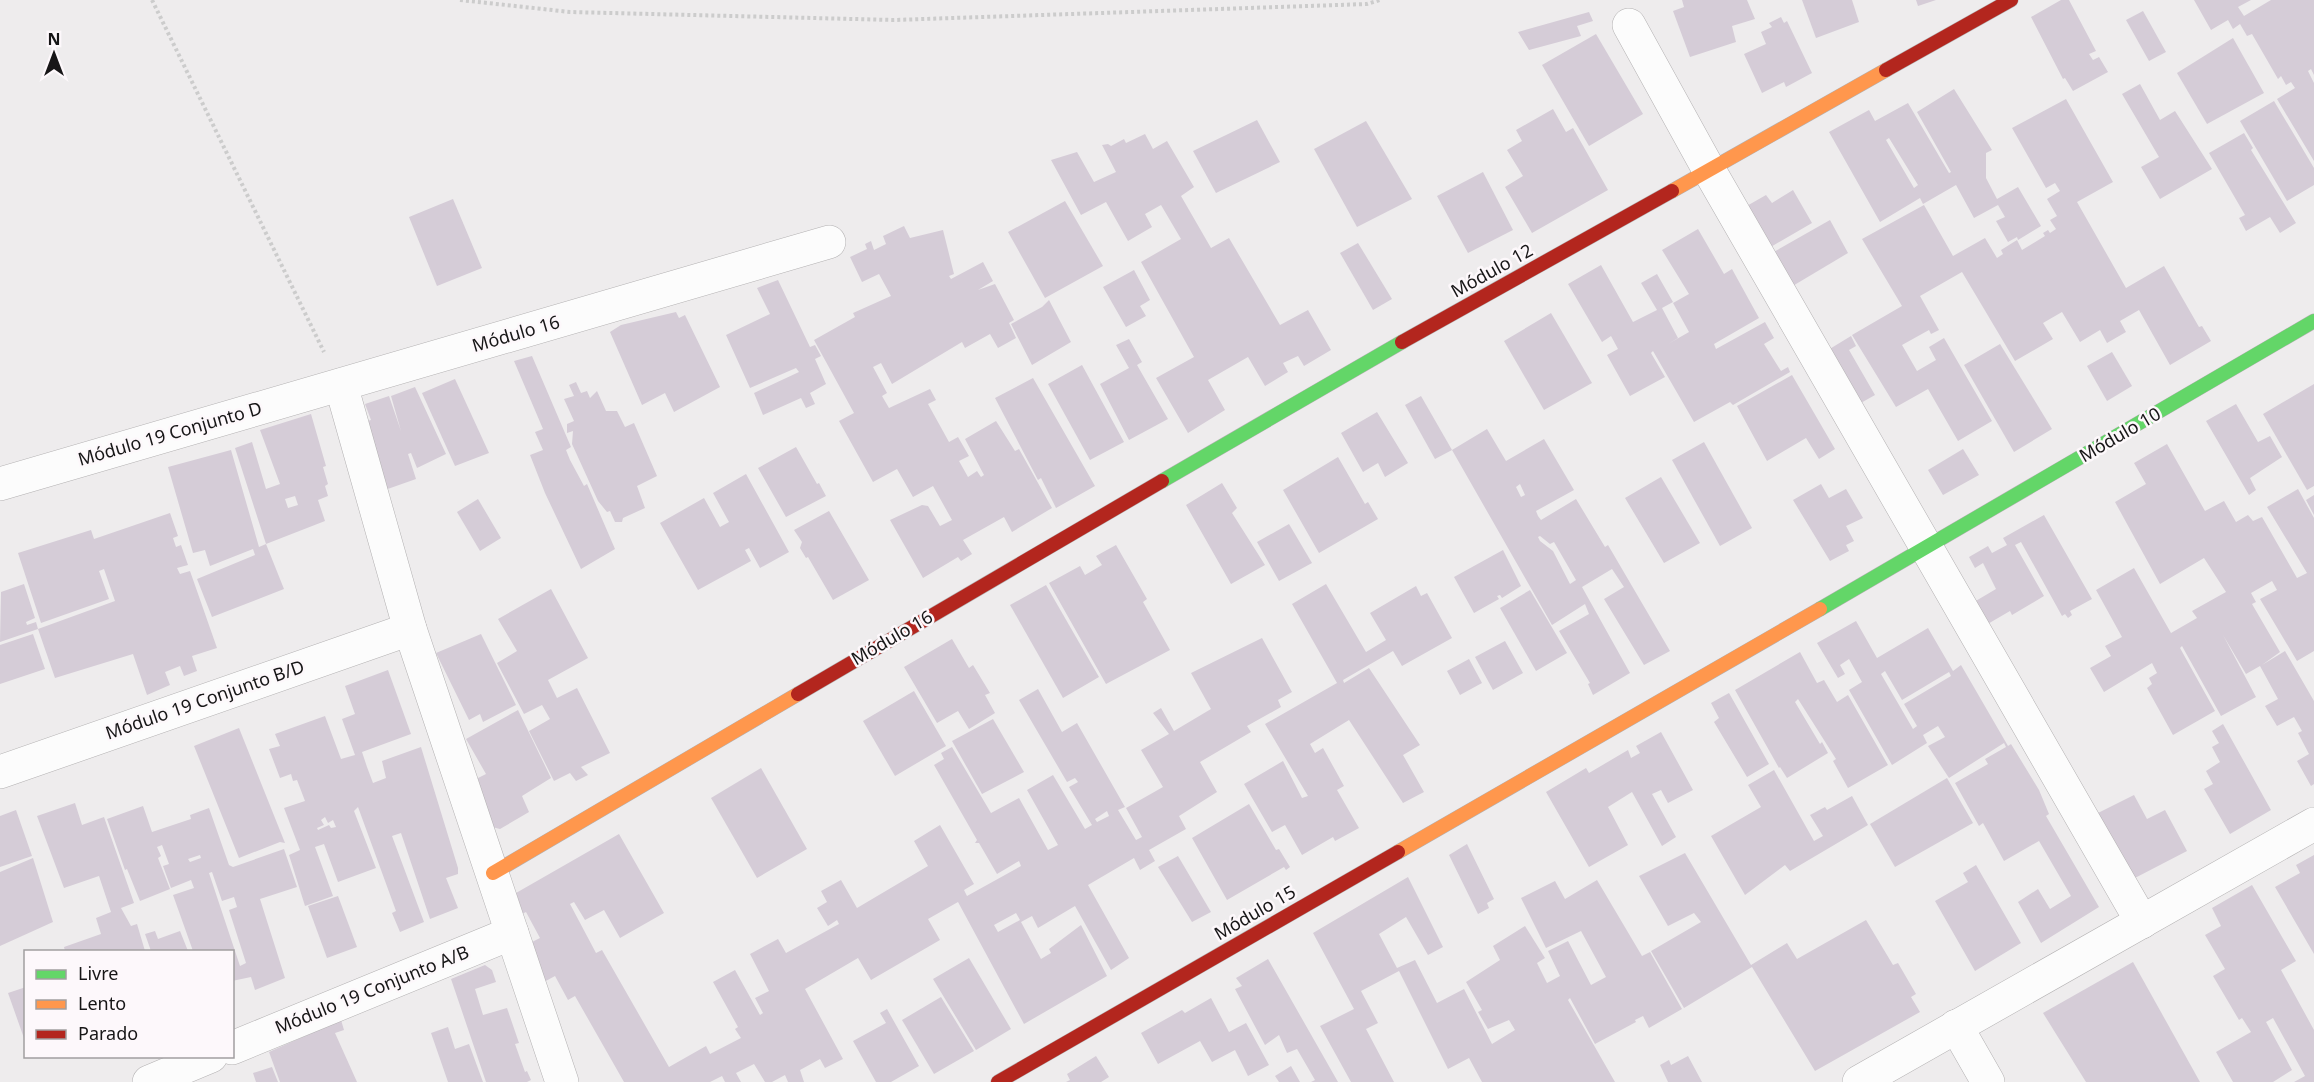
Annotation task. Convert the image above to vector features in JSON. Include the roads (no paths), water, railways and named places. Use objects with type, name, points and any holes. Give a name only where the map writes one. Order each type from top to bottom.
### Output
[{"type":"street","points":[[1709,170],[2011,0]]},
{"type":"street","points":[[1629,25],[1709,170],[2142,922]]},
{"type":"street","name":"Módulo 12","points":[[1292,404],[1709,170]]},
{"type":"street","name":"Módulo 16","points":[[340,385],[829,242]]},
{"type":"street","name":"Módulo 10","points":[[1927,548],[2314,321]]},
{"type":"street","points":[[340,385],[410,629],[562,1082]]},
{"type":"street","name":"Módulo 19 Conjunto D","points":[[0,484],[340,385]]},
{"type":"street","name":"Módulo 16","points":[[493,873],[1292,404]]},
{"type":"street","name":"Módulo 15","points":[[998,1082],[1927,548]]},
{"type":"street","name":"Módulo 19 Conjunto B/D","points":[[0,772],[410,629]]},
{"type":"street","points":[[1860,1082],[2314,824]]},
{"type":"street","name":"Módulo 19 Conjunto A/B","points":[[234,1047],[512,933]]},
{"type":"street","points":[[1956,1026],[1988,1082]]},
{"type":"street","points":[[149,1082],[207,1058]]}]
